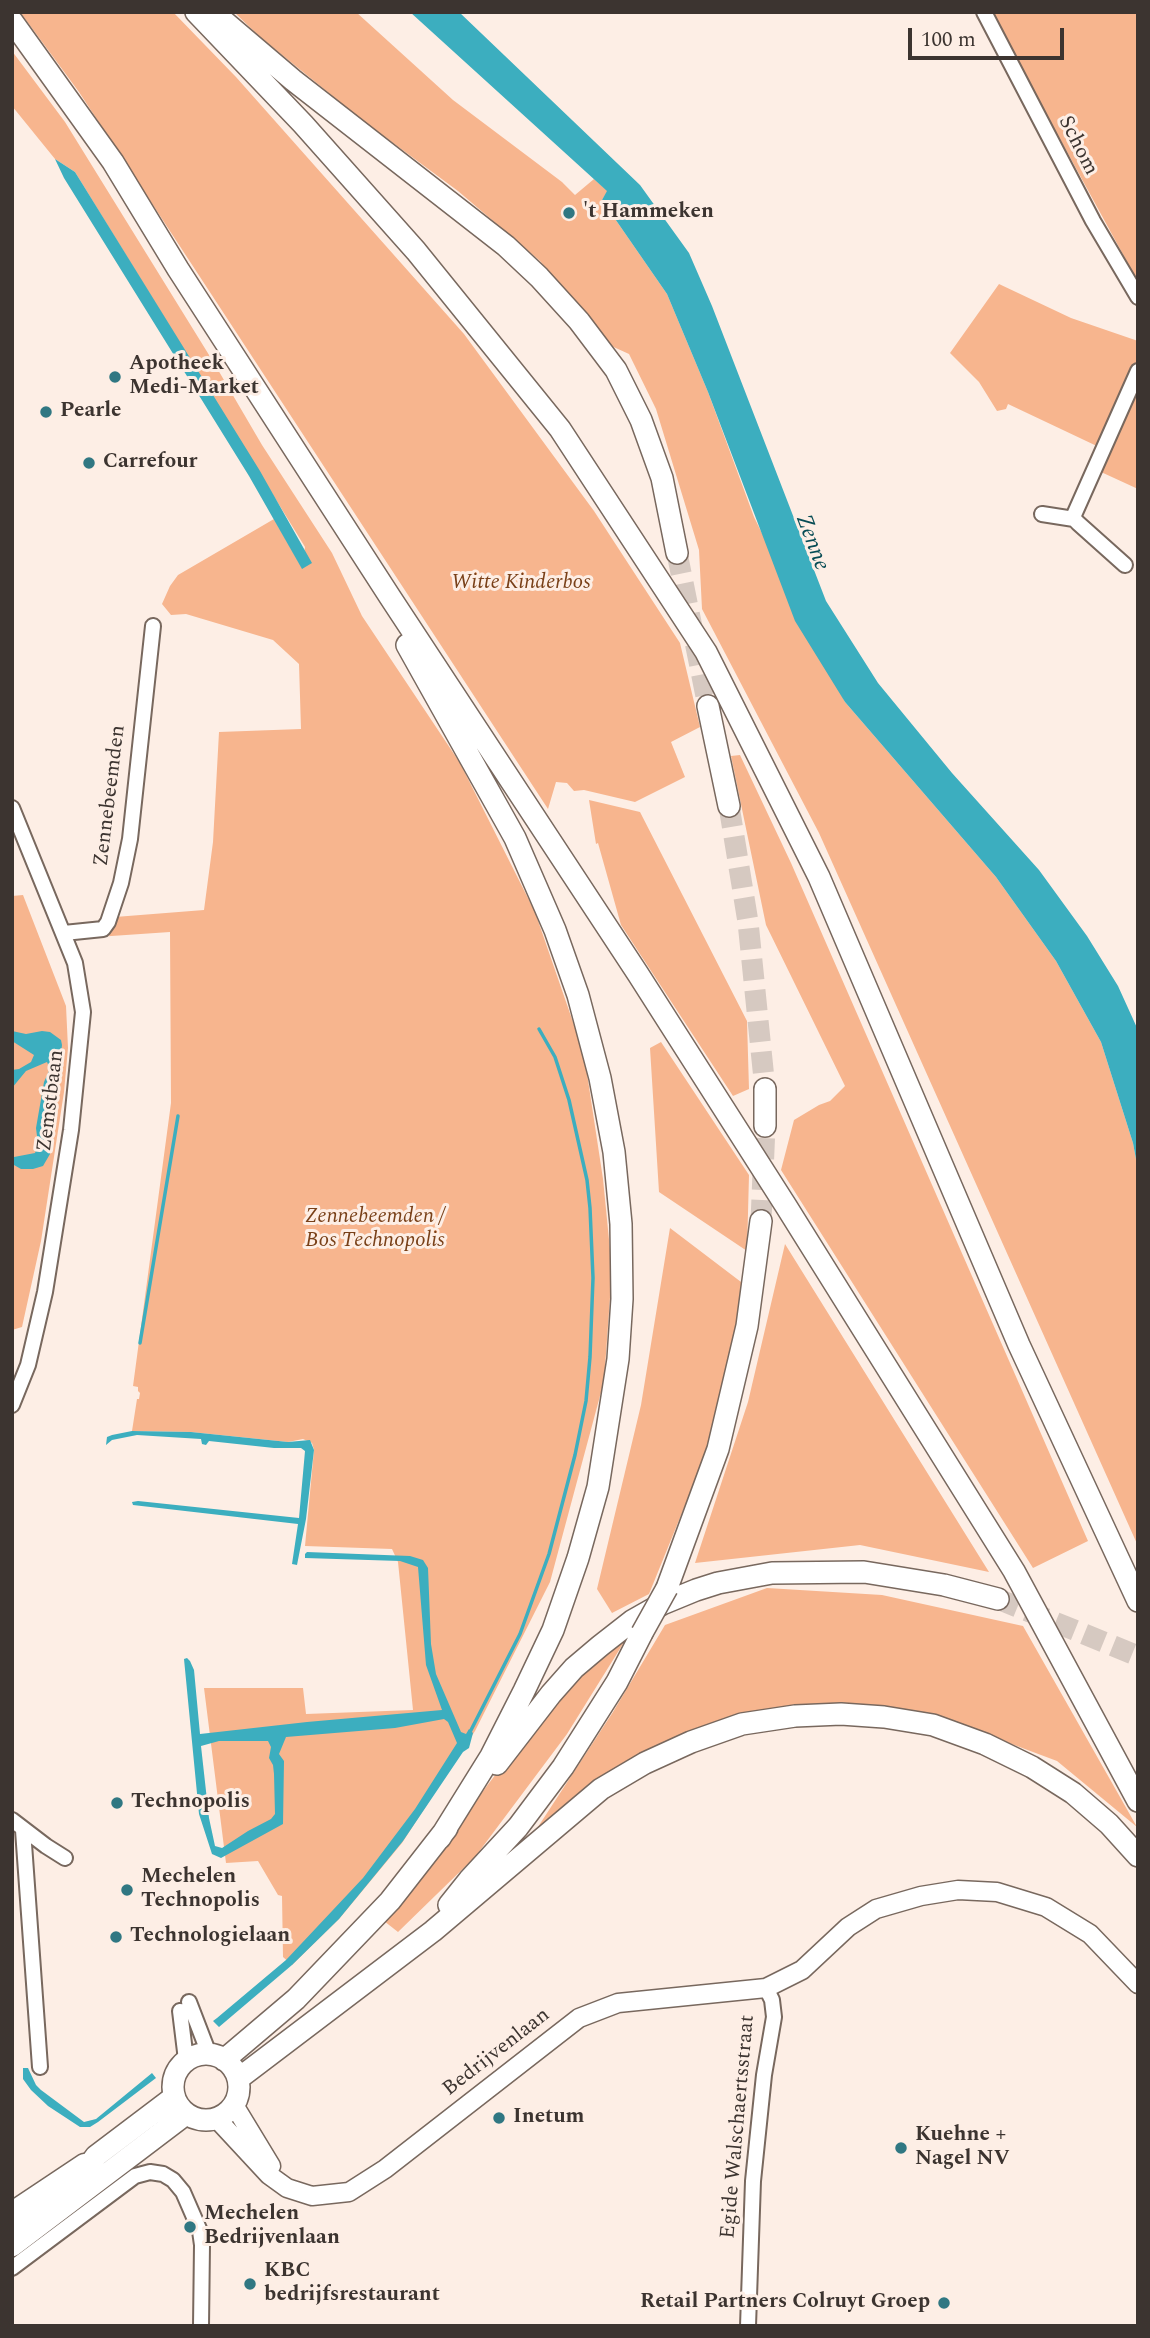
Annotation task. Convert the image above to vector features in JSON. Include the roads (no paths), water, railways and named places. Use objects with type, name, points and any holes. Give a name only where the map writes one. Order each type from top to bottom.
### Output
[{"type":"highway","points":[[196,12],[303,124],[416,251],[560,429],[706,652],[819,877],[1018,1345],[1138,1601]]},
{"type":"highway","points":[[213,12],[293,80],[506,246],[579,321],[616,370],[641,420],[662,478],[677,552]]},
{"type":"highway","points":[[12,21],[113,162],[178,269],[645,986],[1014,1571],[1138,1801]]},
{"type":"highway","points":[[390,597],[410,652],[515,838],[555,930],[578,995],[600,1077],[614,1152],[621,1224],[622,1298],[618,1359],[598,1487],[581,1546],[553,1630],[524,1691],[491,1756],[440,1838]]},
{"type":"highway","points":[[708,706],[729,806]]},
{"type":"highway","points":[[765,1089],[765,1126]]},
{"type":"highway","points":[[412,1946],[518,1827],[563,1767],[617,1682],[667,1588],[718,1449],[747,1326],[761,1221]]},
{"type":"highway","points":[[216,2057],[296,1999],[390,1901],[551,1694],[574,1668],[632,1620],[696,1590],[772,1573],[864,1572],[998,1599]]},
{"type":"highway","points":[[238,2079],[433,1931],[601,1789],[645,1763],[691,1742],[742,1724],[795,1716],[841,1714],[884,1717],[933,1725],[985,1744],[1032,1767],[1073,1793],[1109,1824],[1138,1856]]},
{"type":"highway","points":[[193,2056],[216,2057],[230,2065],[238,2079],[238,2092],[228,2113],[217,2119],[201,2120],[180,2106],[174,2078],[186,2060],[193,2056]]},
{"type":"highway","points":[[12,2227],[64,2188],[88,2167],[96,2156],[180,2106]]},
{"type":"highway","points":[[12,2246],[180,2106]]},
{"type":"main road","name":"Egide Walschaertsstraat","points":[[766,1988],[802,1970],[848,1927],[876,1909],[921,1896],[958,1890],[997,1892],[1046,1907],[1090,1934],[1138,1984]]},
{"type":"main road","name":"Bedrijvenlaan","points":[[217,2119],[269,2175],[279,2182],[298,2193],[312,2196],[337,2195],[362,2186],[579,2018],[607,2006],[638,2000],[766,1988]]},
{"type":"main road","points":[[234,2105],[279,2182]]},
{"type":"main road","points":[[12,2211],[61,2176],[96,2156]]},
{"type":"street","name":"Schom","points":[[984,12],[1093,222],[1138,297]]},
{"type":"street","points":[[1074,519],[1076,508],[1138,371]]},
{"type":"street","points":[[1042,514],[1074,519],[1125,565]]},
{"type":"street","name":"Zennebeemden","points":[[64,933],[103,929],[108,922],[121,883],[130,839],[153,626]]},
{"type":"street","name":"Zemstbaan","points":[[12,808],[75,963],[83,1012],[60,1204],[45,1292],[28,1365],[12,1405]]},
{"type":"street","points":[[18,1825],[65,1858]]},
{"type":"street","points":[[18,1825],[40,2067]]},
{"type":"street","name":"Egide Walschaertsstraat","points":[[748,2326],[753,2181],[774,2017],[772,2000],[766,1988]]},
{"type":"street","points":[[186,2060],[184,2007],[216,2057]]},
{"type":"street","points":[[12,2269],[135,2176],[150,2172],[163,2174],[173,2180],[183,2192],[200,2231],[201,2326]]},
{"type":"water","name":"Zenne","points":[[410,12],[459,12],[640,185],[689,253],[826,601],[878,683],[952,773],[1039,870],[1087,936],[1118,986],[1138,1030],[1138,1170],[1133,1143],[1101,1042],[1056,961],[996,877],[845,702],[795,621],[708,392],[667,294],[602,200],[607,191]]},
{"type":"water","points":[[55,159],[75,172],[260,471],[312,563],[302,569],[249,476],[64,178]]},
{"type":"water","points":[[12,1031],[26,1034],[50,1032],[61,1040],[62,1045],[60,1062],[55,1072],[57,1083],[50,1154],[43,1166],[33,1169],[21,1169],[14,1165],[14,1157],[35,1153],[38,1144],[36,1128],[44,1082],[50,1069],[47,1062],[26,1071],[12,1088],[12,1070],[31,1062],[34,1055],[12,1041]]},
{"type":"water","points":[[132,1431],[191,1432],[288,1442],[310,1440],[314,1450],[306,1519],[297,1565],[292,1564],[298,1524],[133,1505],[132,1502],[299,1518],[305,1451],[301,1448],[209,1441],[206,1445],[202,1444],[201,1439],[137,1435],[112,1440],[106,1445],[107,1437]]},
{"type":"water","points":[[305,1554],[410,1556],[423,1560],[428,1568],[431,1644],[436,1674],[461,1732],[466,1734],[469,1729],[473,1733],[469,1748],[463,1752],[403,1841],[339,1919],[292,1965],[219,2027],[213,2021],[286,1960],[363,1878],[415,1809],[457,1743],[444,1719],[395,1728],[286,1737],[279,1754],[284,1761],[283,1824],[221,1858],[212,1854],[199,1814],[184,1659],[190,1661],[194,1670],[200,1734],[442,1710],[426,1665],[418,1567],[400,1561],[305,1558]],"holes":[[[219,1741],[268,1741],[274,1774],[275,1814],[222,1848],[215,1846],[201,1746]]]},
{"type":"water","points":[[23,2068],[28,2068],[41,2090],[84,2122],[96,2119],[152,2073],[156,2078],[98,2122],[90,2127],[80,2127],[48,2106],[31,2090],[23,2079]]},
{"type":"waterway","points":[[469,1734],[520,1634],[549,1554],[586,1401],[593,1278],[587,1180],[569,1100],[555,1057],[539,1029]]},
{"type":"waterway","points":[[140,1343],[178,1116]]},
{"type":"tunnel","points":[[677,553],[708,706]]},
{"type":"tunnel","points":[[729,806],[748,922],[765,1089]]},
{"type":"tunnel","points":[[761,1221],[765,1126]]},
{"type":"tunnel","points":[[998,1599],[1138,1656]]},
{"type":"place","name":"'t Hammeken","points":[[569,213]]},
{"type":"place","name":"Apotheek Medi-Market","points":[[115,377]]},
{"type":"place","name":"Pearle","points":[[46,412]]},
{"type":"place","name":"Carrefour","points":[[89,463]]},
{"type":"place","name":"Technopolis","points":[[117,1803]]},
{"type":"place","name":"Mechelen Technopolis","points":[[127,1890]]},
{"type":"place","name":"Technologielaan","points":[[116,1937]]},
{"type":"place","name":"Inetum","points":[[499,2118]]},
{"type":"place","name":"Kuehne + Nagel NV","points":[[901,2148]]},
{"type":"place","name":"Mechelen Bedrijvenlaan","points":[[190,2227]]},
{"type":"place","name":"KBC bedrijfsrestaurant","points":[[250,2284]]},
{"type":"place","name":"Retail Partners Colruyt Groep","points":[[944,2303]]},
{"type":"park label","name":"Witte Kinderbos","points":[[521,584]]},
{"type":"park label","name":"Zennebeemden / Bos Technopolis","points":[[375,1230]]}]
